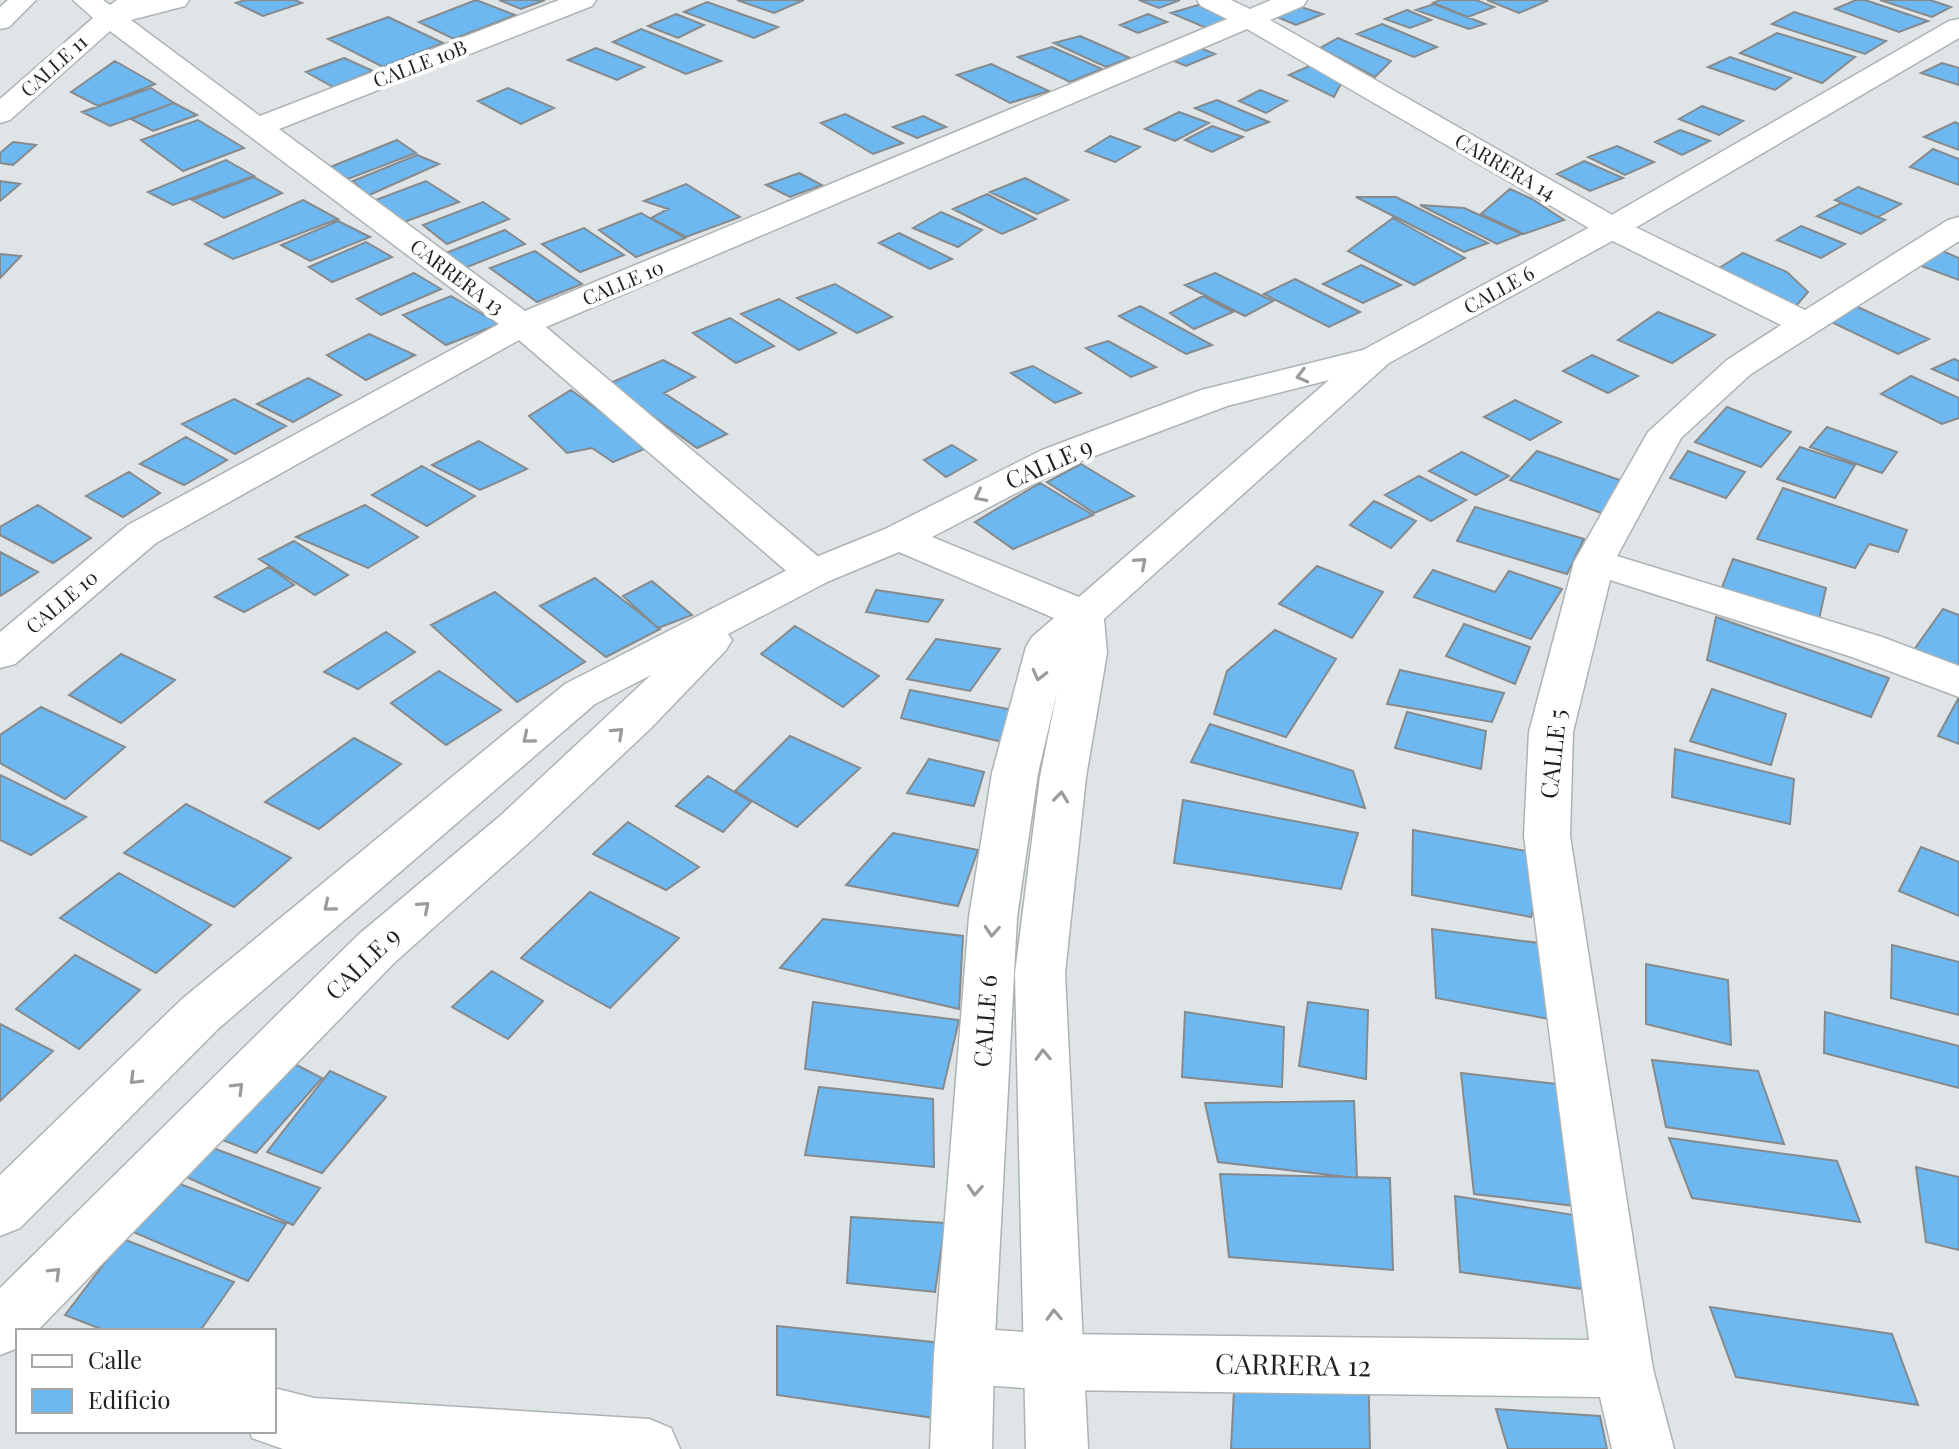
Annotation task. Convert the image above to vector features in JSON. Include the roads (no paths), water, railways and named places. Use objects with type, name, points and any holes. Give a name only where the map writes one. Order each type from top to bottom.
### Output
[{"type":"street","points":[[0,21],[23,0]]},
{"type":"street","points":[[110,6],[176,0]]},
{"type":"street","name":"CALLE 10B","points":[[256,128],[583,0]]},
{"type":"street","name":"CARRERA 14","points":[[1210,0],[1249,19],[1612,228],[1806,324]]},
{"type":"street","name":"CALLE 10","points":[[0,654],[142,534],[522,325],[1294,0]]},
{"type":"street","name":"CALLE 11","points":[[0,114],[110,6]]},
{"type":"street","name":"CARRERA 13","points":[[110,6],[256,128],[522,325],[813,573]]},
{"type":"street","name":"CALLE 6","points":[[961,1449],[964,1356],[993,917],[1013,788],[1047,647],[1377,356],[1612,228],[1959,27]]},
{"type":"street","name":"CALLE 5","points":[[1643,1449],[1623,1369],[1547,836],[1551,732],[1594,562],[1666,432],[1739,367],[1959,227]]},
{"type":"street","name":"CALLE 9","points":[[0,1211],[200,1014],[580,694],[813,573],[899,538],[1055,458],[1214,398],[1377,356]]},
{"type":"street","points":[[899,538],[1083,614],[1086,653],[1063,777],[1040,973],[1057,1449]]},
{"type":"street","points":[[1594,562],[1867,647],[1959,682]]},
{"type":"street","name":"CALLE 9","points":[[0,1328],[376,949],[516,828],[634,718],[738,613]]},
{"type":"street","name":"CARRERA 12","points":[[964,1356],[1056,1362],[1623,1369]]},
{"type":"street","points":[[276,1418],[314,1428],[649,1449]]}]
